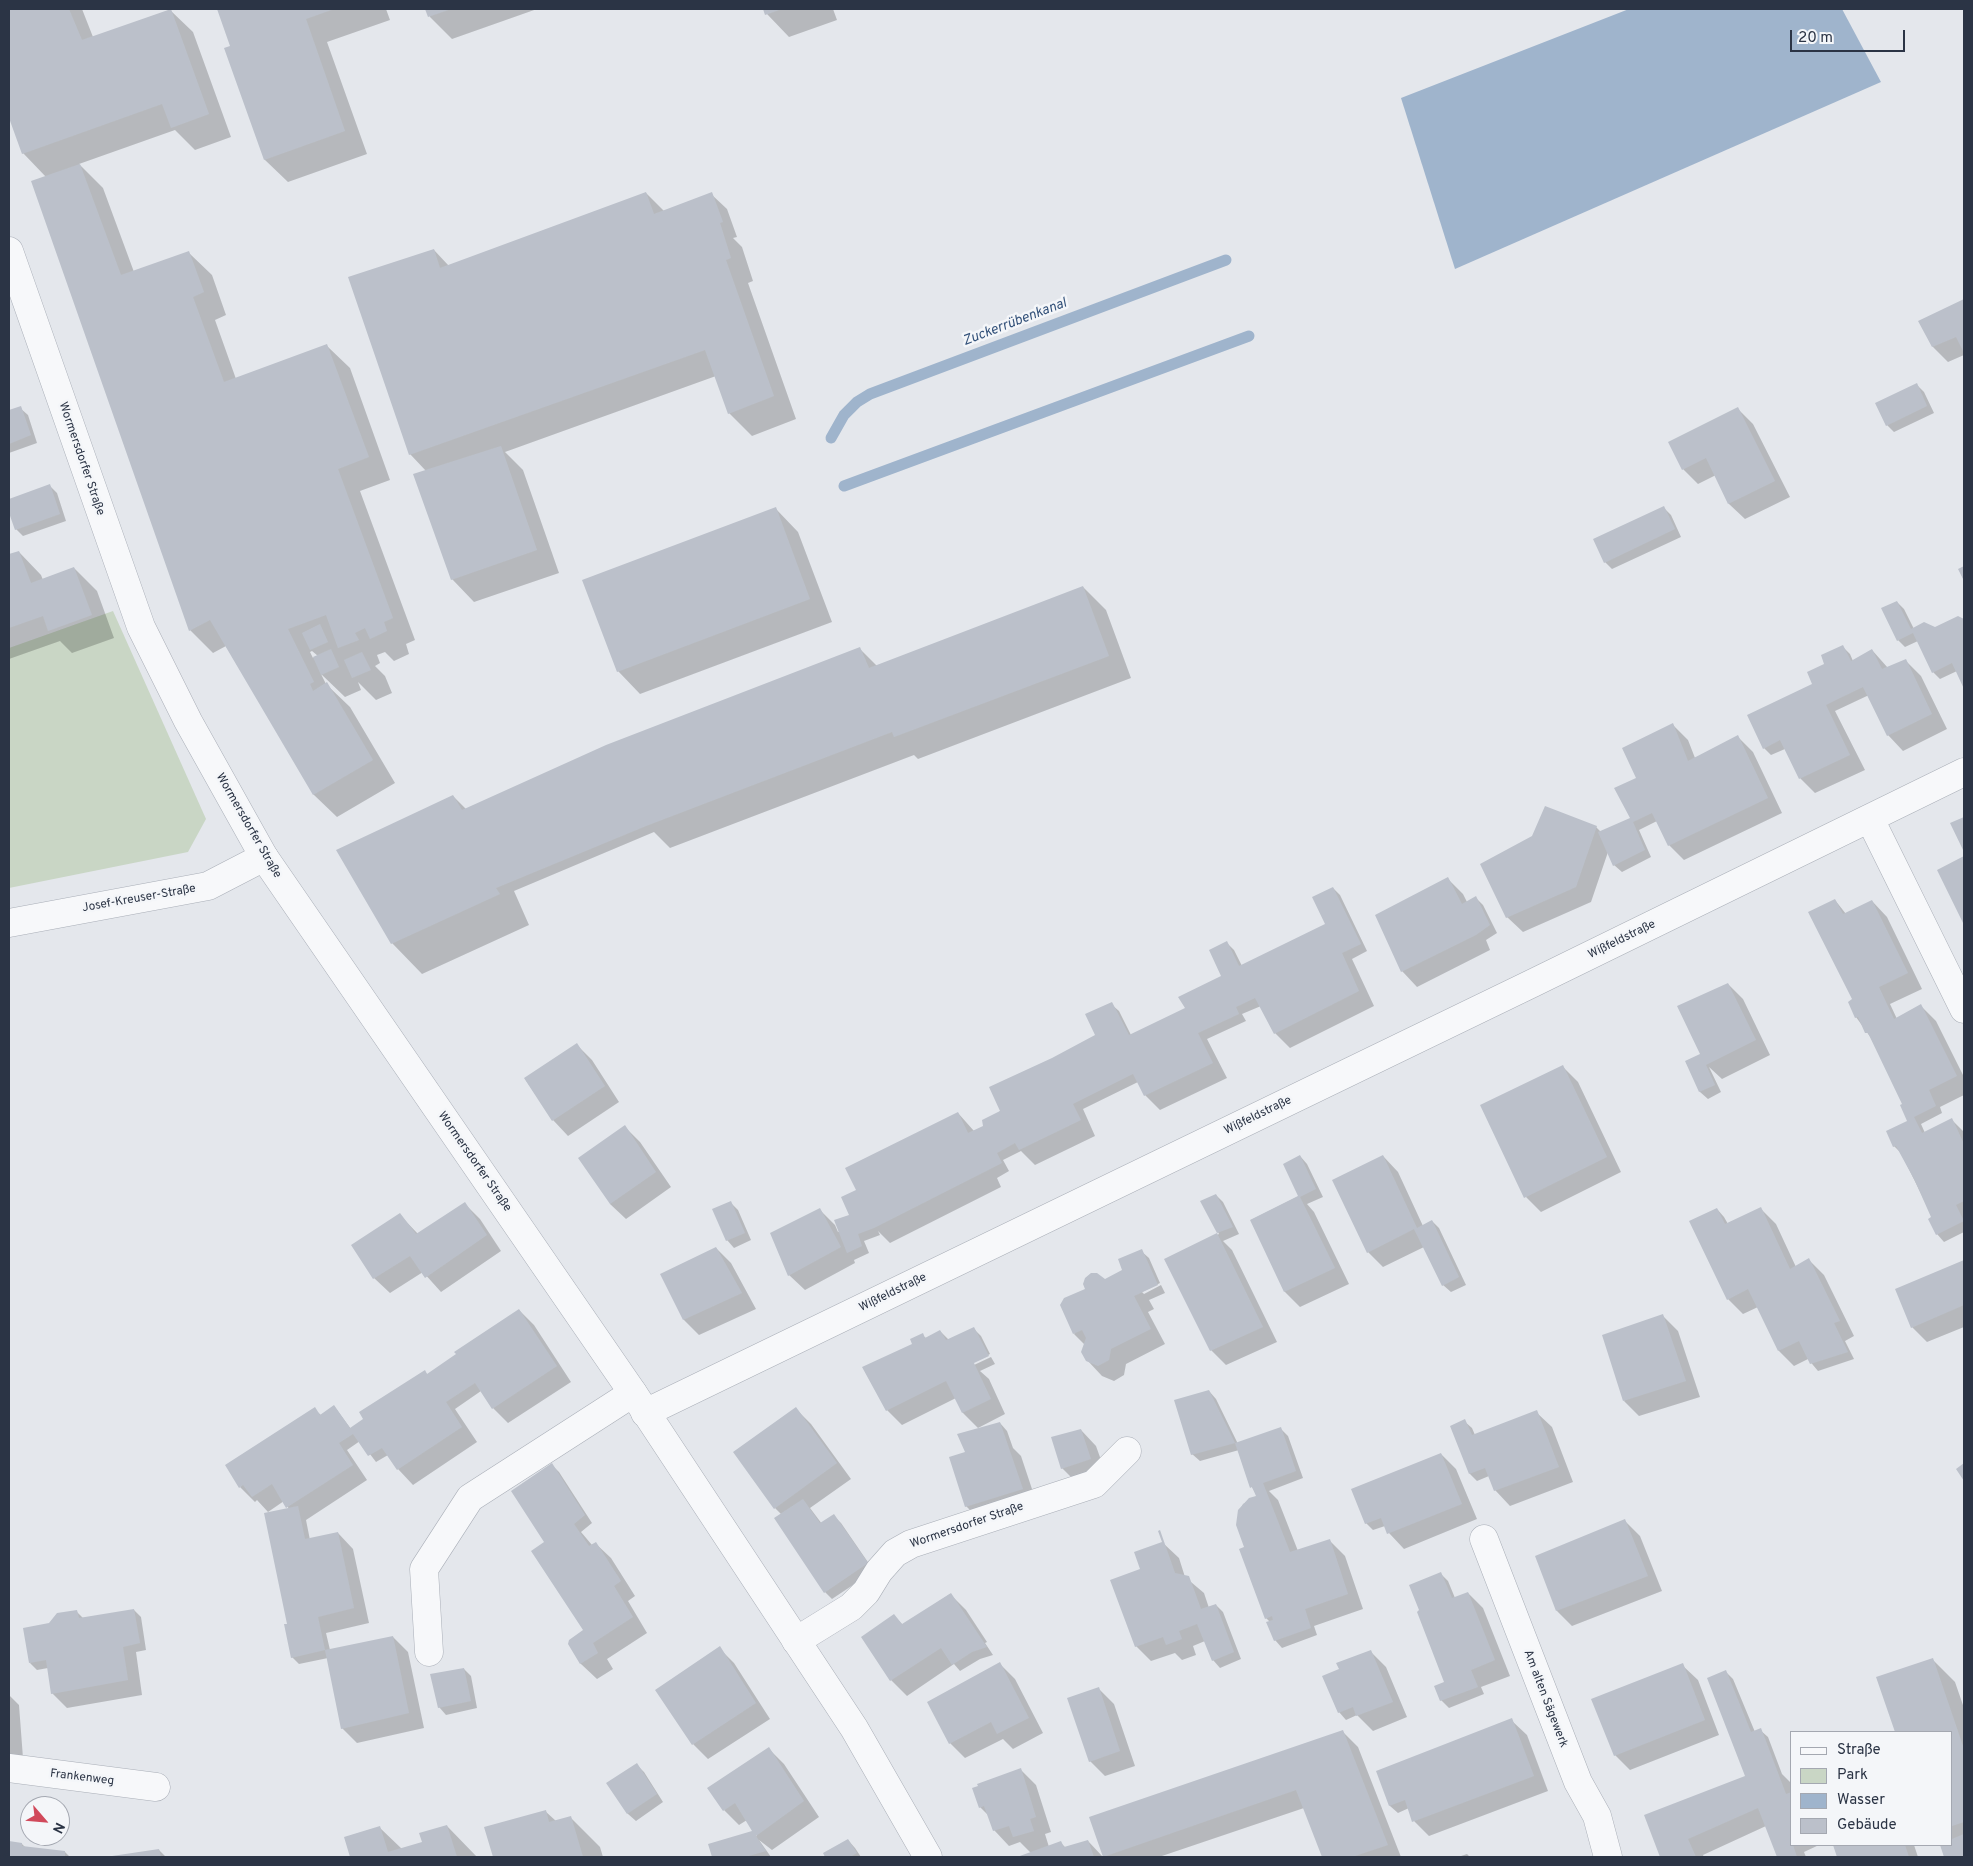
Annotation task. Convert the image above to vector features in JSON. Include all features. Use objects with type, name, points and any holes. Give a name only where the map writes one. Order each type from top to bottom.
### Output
[{"type":"street","name":"Wormersdorfer Straße","points":[[9,251],[141,628],[188,721],[264,858],[639,1403],[854,1728],[928,1857]]},
{"type":"street","name":"Wißfeldstraße","points":[[639,1403],[1870,819],[1964,772]]},
{"type":"street","points":[[1870,819],[1964,1009]]},
{"type":"street","name":"Josef-Kreuser-Straße","points":[[9,923],[208,886],[264,858]]},
{"type":"street","points":[[429,1652],[424,1569],[470,1498],[639,1403]]},
{"type":"street","name":"Wormersdorfer Straße","points":[[796,1641],[851,1608],[866,1592],[879,1571],[903,1548],[939,1534],[1094,1484],[1127,1451]]},
{"type":"street","name":"Am alten Sägewerk","points":[[1484,1539],[1578,1782],[1597,1816],[1608,1857]]},
{"type":"street","name":"Frankenweg","points":[[9,1768],[156,1787]]},
{"type":"green space","points":[[113,611],[206,819],[188,852],[9,888],[9,648]]},
{"type":"water","points":[[1629,9],[1842,9],[1881,82],[1455,269],[1401,98]]},
{"type":"building","points":[[9,9],[69,9],[82,40],[171,9],[209,114],[171,128],[162,104],[22,154],[9,118]]},
{"type":"building","points":[[217,9],[334,9],[306,19],[345,131],[264,160],[224,48],[230,46]]},
{"type":"building","points":[[425,9],[451,9],[428,17]]},
{"type":"building","points":[[763,9],[782,9],[765,15]]},
{"type":"building","points":[[80,164],[121,275],[189,251],[204,292],[193,297],[224,382],[327,344],[369,457],[338,469],[393,618],[384,622],[387,631],[370,639],[365,628],[355,633],[359,640],[338,648],[326,615],[288,629],[314,682],[310,684],[313,691],[327,682],[373,760],[313,795],[210,620],[189,631],[31,181]]},
{"type":"building","points":[[646,192],[654,214],[712,192],[723,222],[720,223],[731,258],[726,260],[774,396],[728,414],[705,350],[409,455],[348,277],[434,249],[440,268]]},
{"type":"building","points":[[1964,299],[1964,353],[1956,337],[1932,347],[1918,321]]},
{"type":"building","points":[[1917,383],[1927,406],[1886,426],[1875,403]]},
{"type":"building","points":[[21,406],[31,435],[9,444],[9,410]]},
{"type":"building","points":[[1738,407],[1775,481],[1728,504],[1706,458],[1682,470],[1668,442]]},
{"type":"building","points":[[501,446],[537,550],[451,580],[413,474]]},
{"type":"building","points":[[50,484],[60,514],[15,530],[9,513],[9,499]]},
{"type":"building","points":[[1664,506],[1675,529],[1604,563],[1593,539]]},
{"type":"building","points":[[776,507],[810,599],[617,672],[582,580]]},
{"type":"building","points":[[19,551],[31,583],[74,567],[92,615],[48,631],[43,616],[9,628],[9,554]]},
{"type":"building","points":[[1964,566],[1964,581],[1958,569]]},
{"type":"building","points":[[1083,586],[1109,656],[894,737],[892,732],[646,826],[496,888],[500,894],[391,944],[336,850],[453,795],[462,810],[606,745],[860,647],[869,668]]},
{"type":"building","points":[[1897,601],[1911,629],[1924,622],[1935,627],[1958,616],[1964,619],[1964,689],[1952,663],[1932,673],[1913,633],[1897,641],[1881,608]]},
{"type":"building","points":[[320,624],[328,642],[310,650],[302,633]]},
{"type":"building","points":[[1843,645],[1851,661],[1872,649],[1882,669],[1906,659],[1932,714],[1887,736],[1863,687],[1840,698],[1826,705],[1850,755],[1799,779],[1780,740],[1763,749],[1747,715],[1812,684],[1807,672],[1824,664],[1821,655]]},
{"type":"building","points":[[331,649],[339,667],[321,675],[313,657]]},
{"type":"building","points":[[362,652],[371,670],[352,678],[344,660]]},
{"type":"building","points":[[1673,723],[1688,761],[1738,735],[1768,798],[1668,846],[1652,813],[1633,822],[1645,850],[1613,866],[1598,832],[1630,818],[1614,788],[1636,778],[1622,748]]},
{"type":"building","points":[[1545,806],[1597,826],[1576,887],[1506,918],[1480,864],[1532,836]]},
{"type":"building","points":[[1964,817],[1964,852],[1950,823]]},
{"type":"building","points":[[1964,856],[1964,925],[1937,870]]},
{"type":"building","points":[[1448,877],[1462,904],[1476,896],[1490,925],[1476,935],[1401,972],[1375,915]]},
{"type":"building","points":[[1333,887],[1361,944],[1342,953],[1359,991],[1274,1034],[1255,998],[1236,1007],[1239,1014],[1198,1033],[1213,1063],[1144,1096],[1133,1074],[1073,1104],[1081,1120],[1019,1150],[1015,1143],[997,1153],[1002,1163],[874,1228],[858,1234],[862,1246],[847,1253],[834,1220],[849,1215],[841,1197],[856,1190],[845,1168],[958,1112],[968,1133],[983,1126],[982,1120],[1000,1111],[989,1087],[1052,1058],[1095,1035],[1085,1014],[1112,1002],[1129,1035],[1185,1008],[1178,997],[1221,976],[1209,950],[1227,941],[1239,966],[1325,924],[1312,897]]},
{"type":"building","points":[[1835,899],[1843,914],[1872,900],[1908,973],[1879,987],[1894,1019],[1921,1004],[1957,1076],[1929,1090],[1936,1106],[1914,1117],[1922,1133],[1952,1118],[1964,1144],[1964,1201],[1956,1205],[1964,1221],[1936,1235],[1928,1219],[1931,1217],[1915,1181],[1896,1146],[1893,1147],[1886,1131],[1907,1121],[1900,1105],[1902,1104],[1868,1033],[1865,1033],[1858,1017],[1855,1018],[1848,1002],[1852,999],[1808,912]]},
{"type":"building","points":[[1728,983],[1756,1040],[1706,1065],[1715,1085],[1699,1092],[1685,1061],[1700,1054],[1677,1006]]},
{"type":"building","points":[[577,1043],[605,1086],[552,1121],[524,1078]]},
{"type":"building","points":[[1563,1065],[1607,1157],[1524,1198],[1480,1105]]},
{"type":"building","points":[[625,1125],[656,1172],[610,1204],[578,1158]]},
{"type":"building","points":[[1300,1155],[1316,1189],[1300,1197],[1335,1268],[1284,1292],[1250,1220],[1298,1196],[1283,1164]]},
{"type":"building","points":[[1383,1155],[1417,1228],[1432,1220],[1459,1277],[1442,1286],[1414,1229],[1367,1253],[1332,1180]]},
{"type":"building","points":[[1216,1194],[1233,1227],[1217,1233],[1200,1201]]},
{"type":"building","points":[[731,1201],[745,1233],[726,1241],[712,1209]]},
{"type":"building","points":[[465,1202],[487,1235],[425,1278],[410,1256],[373,1279],[351,1245],[400,1213],[416,1234]]},
{"type":"building","points":[[1761,1207],[1790,1269],[1809,1258],[1840,1321],[1834,1323],[1848,1352],[1810,1364],[1799,1341],[1778,1351],[1748,1289],[1727,1300],[1689,1221],[1717,1208],[1725,1224]]},
{"type":"building","points":[[820,1208],[841,1247],[788,1276],[770,1233]]},
{"type":"building","points":[[1217,1233],[1263,1327],[1210,1351],[1164,1259]]},
{"type":"building","points":[[716,1247],[742,1293],[683,1320],[660,1274]]},
{"type":"building","points":[[1142,1249],[1158,1285],[1134,1296],[1151,1329],[1111,1349],[1109,1360],[1098,1366],[1086,1361],[1081,1352],[1086,1338],[1082,1330],[1073,1334],[1060,1305],[1064,1298],[1085,1289],[1083,1284],[1085,1278],[1091,1273],[1097,1273],[1105,1279],[1122,1270],[1118,1259]]},
{"type":"building","points":[[1964,1260],[1964,1305],[1911,1328],[1895,1289]]},
{"type":"building","points":[[519,1309],[557,1366],[492,1409],[475,1383],[446,1402],[462,1427],[397,1470],[382,1448],[368,1456],[353,1434],[339,1443],[353,1465],[286,1508],[272,1484],[252,1497],[243,1485],[239,1488],[225,1465],[315,1407],[320,1415],[334,1405],[350,1428],[363,1419],[359,1412],[425,1370],[427,1374],[456,1354],[454,1352]]},
{"type":"building","points":[[1663,1314],[1686,1381],[1623,1401],[1602,1335]]},
{"type":"building","points":[[974,1327],[989,1356],[974,1363],[991,1399],[962,1413],[946,1381],[886,1411],[862,1367],[912,1344],[910,1339],[923,1333],[925,1338],[940,1330],[946,1340]]},
{"type":"building","points":[[1209,1390],[1235,1443],[1191,1455],[1174,1400]]},
{"type":"building","points":[[796,1407],[837,1463],[774,1509],[733,1452]]},
{"type":"building","points":[[1537,1410],[1559,1467],[1494,1491],[1485,1468],[1469,1474],[1450,1426],[1465,1419],[1472,1435]]},
{"type":"building","points":[[1000,1422],[1023,1489],[965,1507],[949,1457],[965,1452],[957,1434]]},
{"type":"building","points":[[1281,1427],[1296,1471],[1263,1483],[1290,1552],[1330,1539],[1348,1594],[1305,1609],[1311,1628],[1274,1641],[1266,1622],[1273,1620],[1272,1616],[1265,1619],[1239,1549],[1244,1547],[1236,1525],[1238,1510],[1249,1498],[1256,1496],[1252,1487],[1250,1488],[1235,1443]]},
{"type":"building","points":[[1081,1429],[1091,1459],[1061,1469],[1051,1437]]},
{"type":"building","points":[[1441,1453],[1462,1504],[1387,1534],[1381,1518],[1365,1524],[1351,1489]]},
{"type":"building","points":[[552,1463],[585,1515],[574,1524],[589,1546],[596,1542],[621,1581],[614,1586],[633,1617],[593,1643],[598,1653],[580,1664],[568,1644],[569,1640],[583,1630],[531,1551],[544,1542],[511,1491]]},
{"type":"building","points":[[1964,1463],[1964,1481],[1956,1469]]},
{"type":"building","points":[[803,1499],[820,1523],[834,1514],[868,1563],[824,1593],[774,1518]]},
{"type":"building","points":[[298,1506],[305,1539],[338,1532],[354,1608],[318,1617],[325,1650],[291,1658],[284,1624],[287,1624],[264,1513]]},
{"type":"building","points":[[1625,1519],[1648,1576],[1556,1611],[1535,1556]]},
{"type":"building","points":[[1160,1530],[1175,1573],[1189,1576],[1201,1609],[1216,1604],[1234,1652],[1212,1661],[1197,1624],[1179,1631],[1182,1639],[1166,1645],[1163,1637],[1135,1647],[1110,1580],[1140,1569],[1134,1552],[1162,1542],[1158,1531]]},
{"type":"building","points":[[1441,1572],[1452,1598],[1468,1592],[1495,1660],[1471,1670],[1478,1687],[1440,1701],[1434,1686],[1444,1682],[1417,1612],[1419,1610],[1409,1585]]},
{"type":"building","points":[[951,1593],[987,1647],[972,1652],[952,1665],[941,1648],[890,1681],[861,1637],[894,1614],[902,1624]]},
{"type":"building","points":[[134,1609],[140,1643],[123,1647],[128,1680],[51,1694],[46,1660],[29,1663],[23,1628],[49,1623],[57,1613],[77,1610],[79,1618]]},
{"type":"building","points":[[393,1636],[409,1713],[341,1729],[325,1650]]},
{"type":"building","points":[[720,1646],[756,1703],[692,1745],[655,1690]]},
{"type":"building","points":[[1371,1650],[1393,1702],[1356,1716],[1353,1707],[1338,1713],[1322,1676],[1339,1669],[1336,1663]]},
{"type":"building","points":[[1933,1658],[1964,1749],[1964,1822],[1953,1826],[1953,1731],[1895,1731],[1876,1677]]},
{"type":"building","points":[[1000,1662],[1029,1718],[997,1734],[991,1722],[949,1744],[927,1702]]},
{"type":"building","points":[[1683,1663],[1705,1720],[1614,1756],[1591,1699]]},
{"type":"building","points":[[464,1668],[471,1701],[438,1708],[430,1674]]},
{"type":"building","points":[[1726,1670],[1751,1732],[1761,1728],[1786,1794],[1790,1793],[1790,1846],[1793,1846],[1797,1857],[1777,1857],[1758,1808],[1688,1839],[1696,1857],[1660,1857],[1644,1815],[1745,1776],[1707,1678]]},
{"type":"building","points":[[1099,1687],[1120,1751],[1089,1762],[1067,1698]]},
{"type":"building","points":[[1512,1718],[1534,1776],[1412,1822],[1405,1800],[1389,1806],[1376,1771]]},
{"type":"building","points":[[1343,1730],[1388,1845],[1352,1857],[1322,1857],[1296,1790],[1103,1857],[1089,1817]]},
{"type":"building","points":[[769,1747],[804,1801],[756,1836],[766,1851],[745,1857],[712,1857],[708,1844],[752,1831],[735,1803],[723,1811],[707,1788]]},
{"type":"building","points":[[637,1763],[657,1794],[627,1814],[606,1783]]},
{"type":"building","points":[[1021,1768],[1036,1817],[1030,1819],[1034,1831],[1013,1837],[1009,1826],[993,1831],[984,1806],[979,1808],[972,1788],[978,1786],[977,1784]]},
{"type":"building","points":[[546,1810],[549,1822],[571,1816],[583,1857],[493,1857],[484,1827]]},
{"type":"building","points":[[447,1825],[457,1857],[350,1857],[344,1837],[380,1826],[388,1852],[422,1842],[419,1833]]},
{"type":"building","points":[[1964,1834],[1964,1857],[1944,1857],[1940,1846],[1953,1846],[1953,1839]]},
{"type":"building","points":[[848,1839],[857,1853],[850,1857],[825,1857],[823,1853]]},
{"type":"building","points":[[1088,1840],[1094,1857],[1017,1857],[1061,1841],[1064,1847]]},
{"type":"building","points":[[9,1841],[20,1843],[20,1846],[65,1851],[65,1857],[9,1857]]},
{"type":"building","points":[[1833,1846],[1905,1846],[1909,1857],[1837,1857]]},
{"type":"building","points":[[159,1849],[161,1857],[112,1857],[112,1856]]},
{"type":"waterway","name":"Zuckerrübenkanal","points":[[831,438],[844,415],[857,402],[870,394],[1226,260]]},
{"type":"waterway","name":"Zuckerrübenkanal","points":[[844,486],[1249,336]]}]
